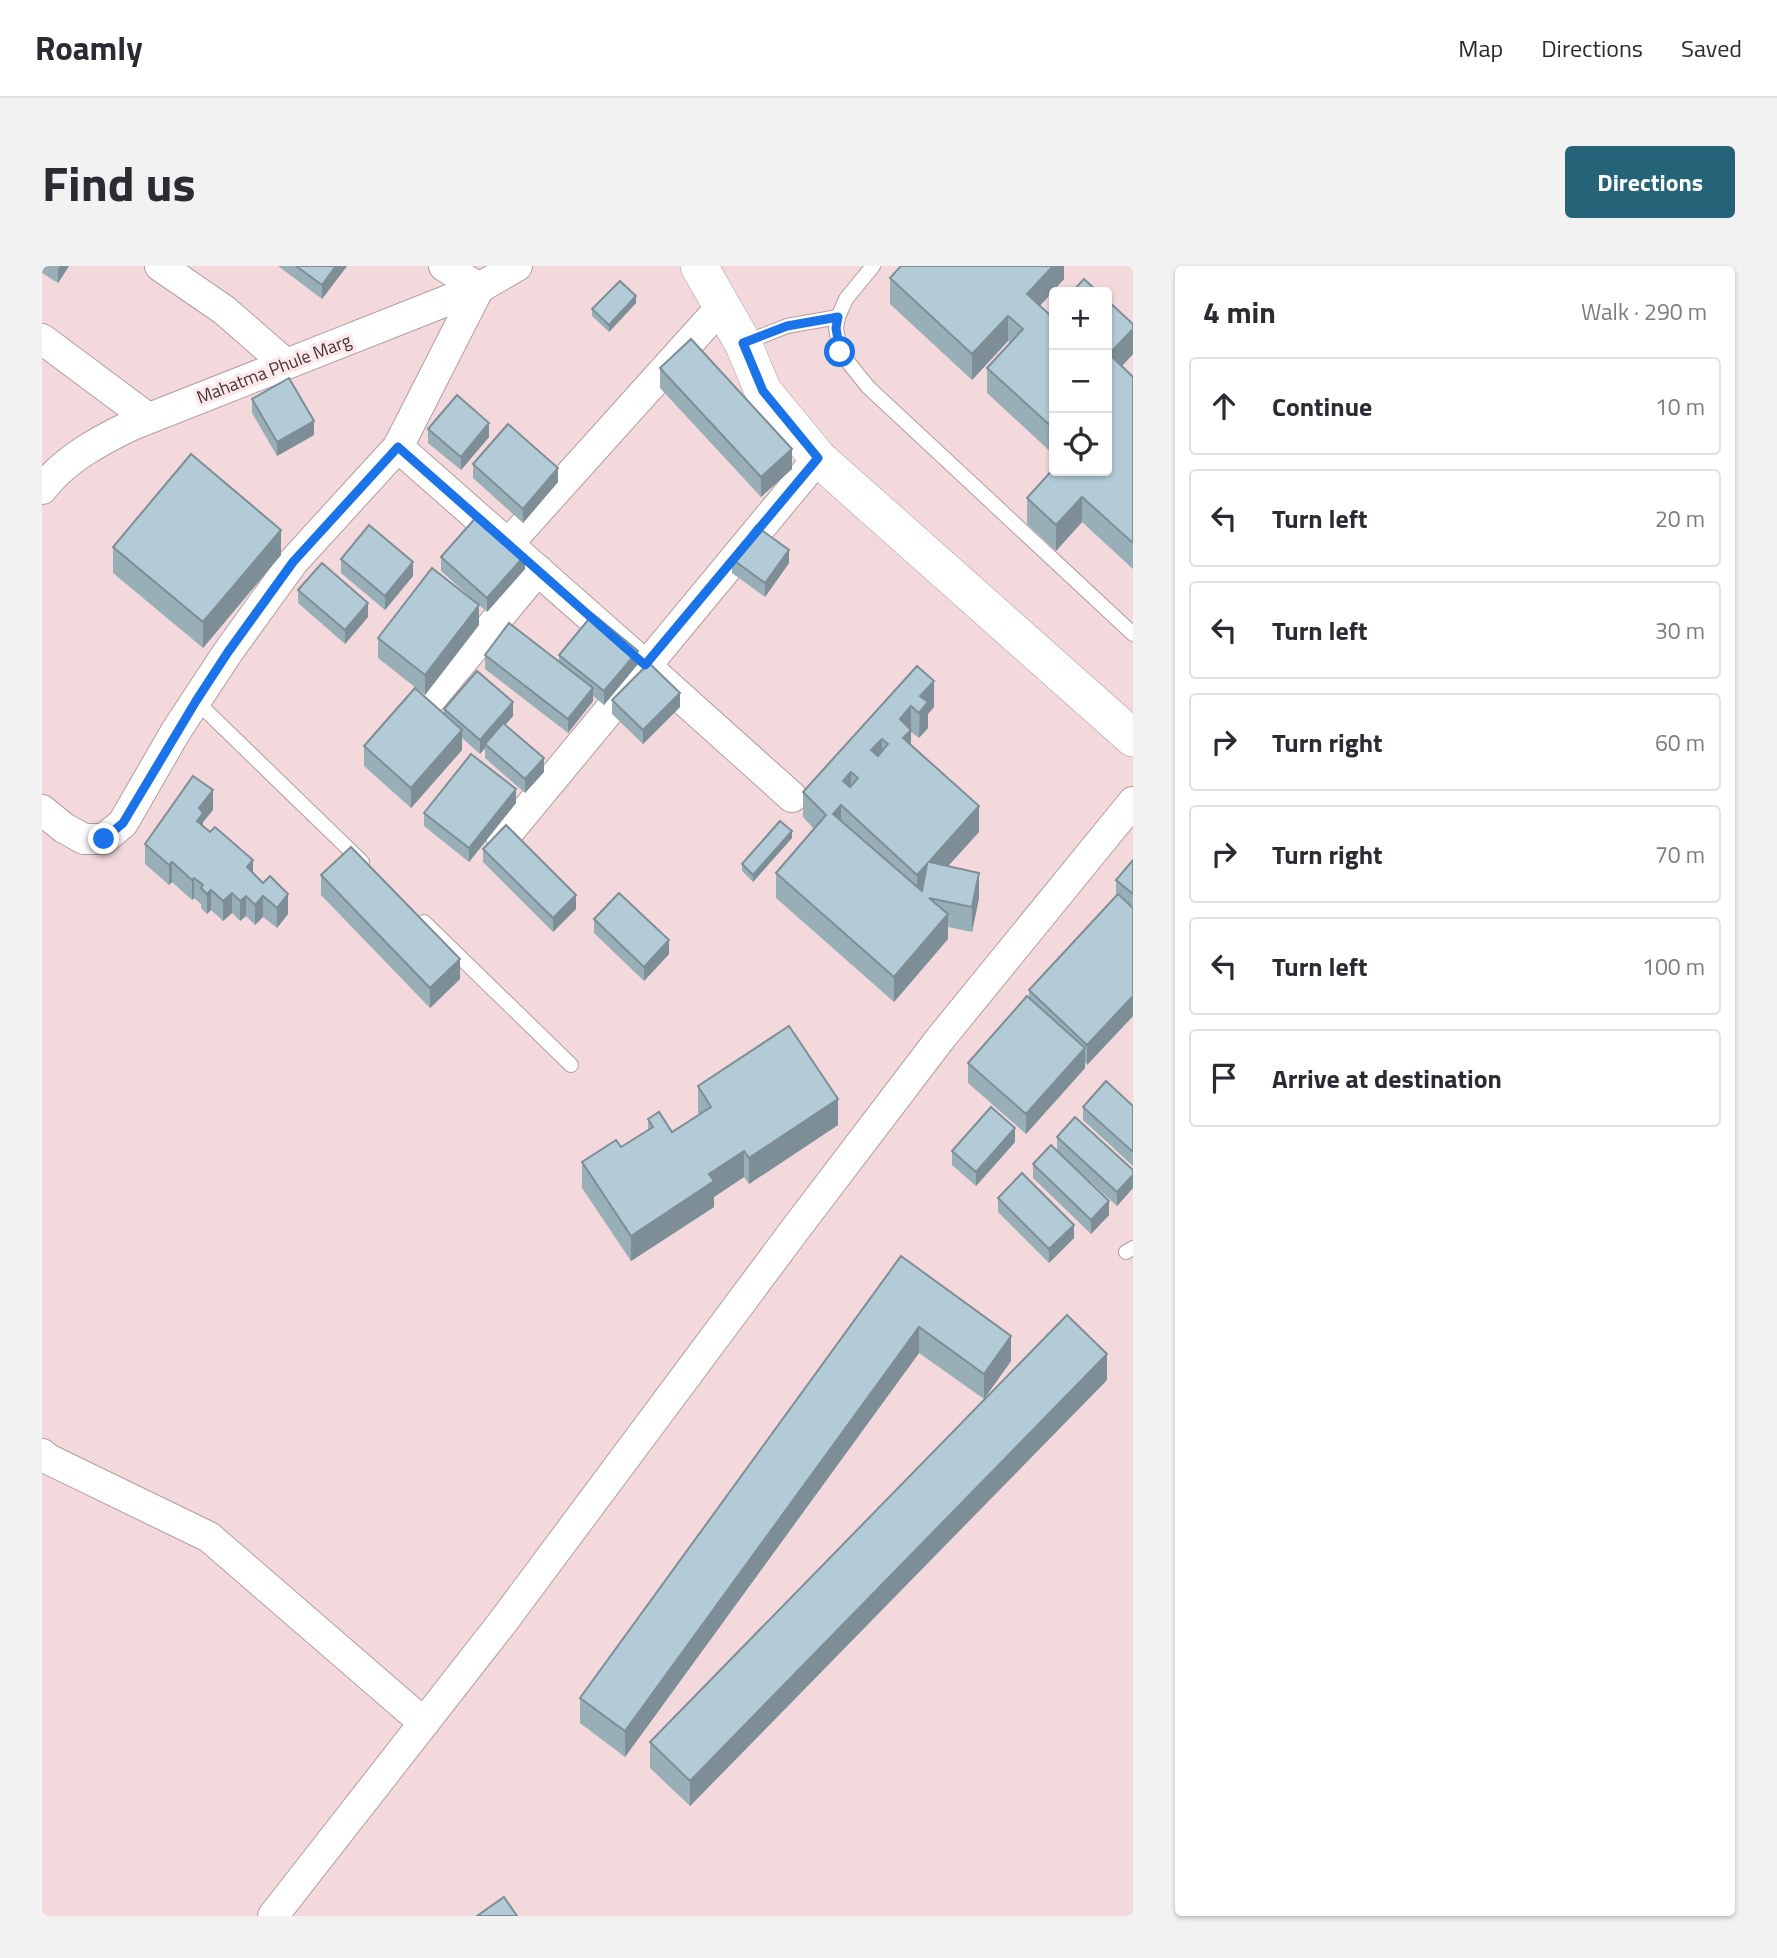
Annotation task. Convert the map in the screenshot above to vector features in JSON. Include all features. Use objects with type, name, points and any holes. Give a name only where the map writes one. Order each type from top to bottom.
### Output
[{"type":"street","points":[[160,266],[224,310],[286,364]]},
{"type":"street","points":[[42,810],[64,828],[84,839],[104,839],[123,823],[196,701],[293,562],[398,447],[479,288],[444,266]]},
{"type":"street","name":"Mahatma Phule Marg","points":[[42,489],[70,461],[101,440],[148,418],[479,288],[517,266]]},
{"type":"street","points":[[699,266],[743,343],[763,391],[818,458],[1133,738]]},
{"type":"street","points":[[508,544],[722,306]]},
{"type":"street","points":[[42,339],[148,418]]},
{"type":"street","points":[[398,447],[792,797]]},
{"type":"street","points":[[502,840],[818,458]]},
{"type":"street","points":[[430,700],[538,570]]},
{"type":"street","points":[[273,1916],[502,1623],[940,1039],[1133,802]]},
{"type":"street","points":[[42,1454],[209,1537],[424,1723]]},
{"type":"lane","points":[[873,266],[846,299],[838,317],[836,328],[840,352],[868,387],[1133,634]]},
{"type":"lane","points":[[743,343],[787,326],[838,317]]},
{"type":"lane","points":[[196,701],[374,874]]},
{"type":"lane","points":[[413,912],[571,1065]]},
{"type":"building","points":[[296,266],[336,266],[322,285]]},
{"type":"building","points":[[901,266],[1053,266],[1027,294],[1049,314],[1049,424],[987,368],[1023,329],[1008,316],[972,354],[890,278]]},
{"type":"building","points":[[1084,279],[1093,287],[1077,287]]},
{"type":"building","points":[[620,281],[636,296],[609,325],[592,309]]},
{"type":"building","points":[[1112,305],[1133,324],[1133,329],[1112,351]]},
{"type":"building","points":[[691,339],[792,449],[761,477],[660,368]]},
{"type":"building","points":[[1112,357],[1133,377],[1133,543],[1082,497],[1056,525],[1027,498],[1049,474],[1049,476],[1112,476]]},
{"type":"building","points":[[289,378],[314,421],[277,442],[252,399]]},
{"type":"building","points":[[457,395],[489,423],[461,457],[428,429]]},
{"type":"building","points":[[508,424],[558,468],[523,509],[473,464]]},
{"type":"building","points":[[191,454],[281,530],[203,622],[113,547]]},
{"type":"building","points":[[479,514],[525,555],[487,598],[441,557]]},
{"type":"building","points":[[369,525],[413,562],[385,596],[341,559]]},
{"type":"building","points":[[756,526],[789,550],[765,583],[732,559]]},
{"type":"building","points":[[322,563],[368,603],[345,630],[298,590]]},
{"type":"building","points":[[432,568],[479,605],[425,675],[378,638]]},
{"type":"building","points":[[593,614],[638,651],[604,691],[559,655]]},
{"type":"building","points":[[509,623],[593,688],[568,719],[485,655]]},
{"type":"building","points":[[649,663],[680,693],[643,730],[612,700]]},
{"type":"building","points":[[917,666],[934,681],[920,696],[928,702],[919,713],[911,706],[900,719],[911,730],[903,738],[979,806],[929,862],[979,873],[972,907],[929,898],[948,914],[894,977],[776,873],[826,815],[803,792]],"holes":[[[882,739],[888,744],[878,756],[871,750]],[[851,772],[858,778],[850,787],[843,781]],[[841,805],[917,875],[927,864],[922,891],[833,814]]]},
{"type":"building","points":[[477,671],[513,702],[480,740],[444,709]]},
{"type":"building","points":[[415,688],[462,730],[411,788],[364,746]]},
{"type":"building","points":[[503,723],[544,758],[525,779],[485,744]]},
{"type":"building","points":[[471,754],[516,789],[469,848],[424,813]]},
{"type":"building","points":[[193,776],[213,790],[199,808],[203,813],[197,821],[210,832],[215,827],[253,860],[247,867],[263,883],[270,876],[288,894],[277,908],[263,896],[255,905],[246,896],[240,901],[232,893],[223,901],[211,890],[207,894],[201,888],[203,885],[194,878],[192,880],[172,862],[169,865],[145,844]]},
{"type":"building","points":[[780,821],[792,831],[753,875],[742,864]]},
{"type":"building","points":[[506,825],[576,895],[553,918],[483,849]]},
{"type":"building","points":[[351,847],[460,959],[430,988],[321,875]]},
{"type":"building","points":[[1133,860],[1133,894],[1116,880]]},
{"type":"building","points":[[619,893],[669,940],[644,967],[594,919]]},
{"type":"building","points":[[1118,894],[1133,908],[1133,996],[1087,1045],[1029,990]]},
{"type":"building","points":[[1027,996],[1085,1048],[1026,1114],[968,1063]]},
{"type":"building","points":[[789,1026],[838,1099],[749,1158],[744,1151],[709,1174],[714,1181],[631,1236],[582,1162],[616,1140],[621,1147],[653,1127],[648,1119],[659,1112],[672,1132],[711,1107],[698,1086]]},
{"type":"building","points":[[1106,1081],[1133,1106],[1133,1152],[1083,1107]]},
{"type":"building","points":[[991,1107],[1015,1128],[976,1172],[952,1151]]},
{"type":"building","points":[[1075,1117],[1133,1170],[1133,1175],[1117,1192],[1057,1137]]},
{"type":"building","points":[[1051,1145],[1109,1201],[1091,1220],[1033,1164]]},
{"type":"building","points":[[1022,1173],[1074,1225],[1049,1249],[998,1198]]},
{"type":"building","points":[[901,1256],[1011,1336],[984,1374],[919,1327],[625,1731],[580,1698]]},
{"type":"building","points":[[1067,1315],[1107,1354],[690,1781],[650,1742]]},
{"type":"building","points":[[504,1897],[517,1916],[477,1916]]},
{"type":"route","points":[[104,839],[123,823],[176,731],[228,652],[293,562],[398,447],[645,665],[818,458],[763,391],[743,343],[787,326],[838,317],[836,328],[840,352]]}]
